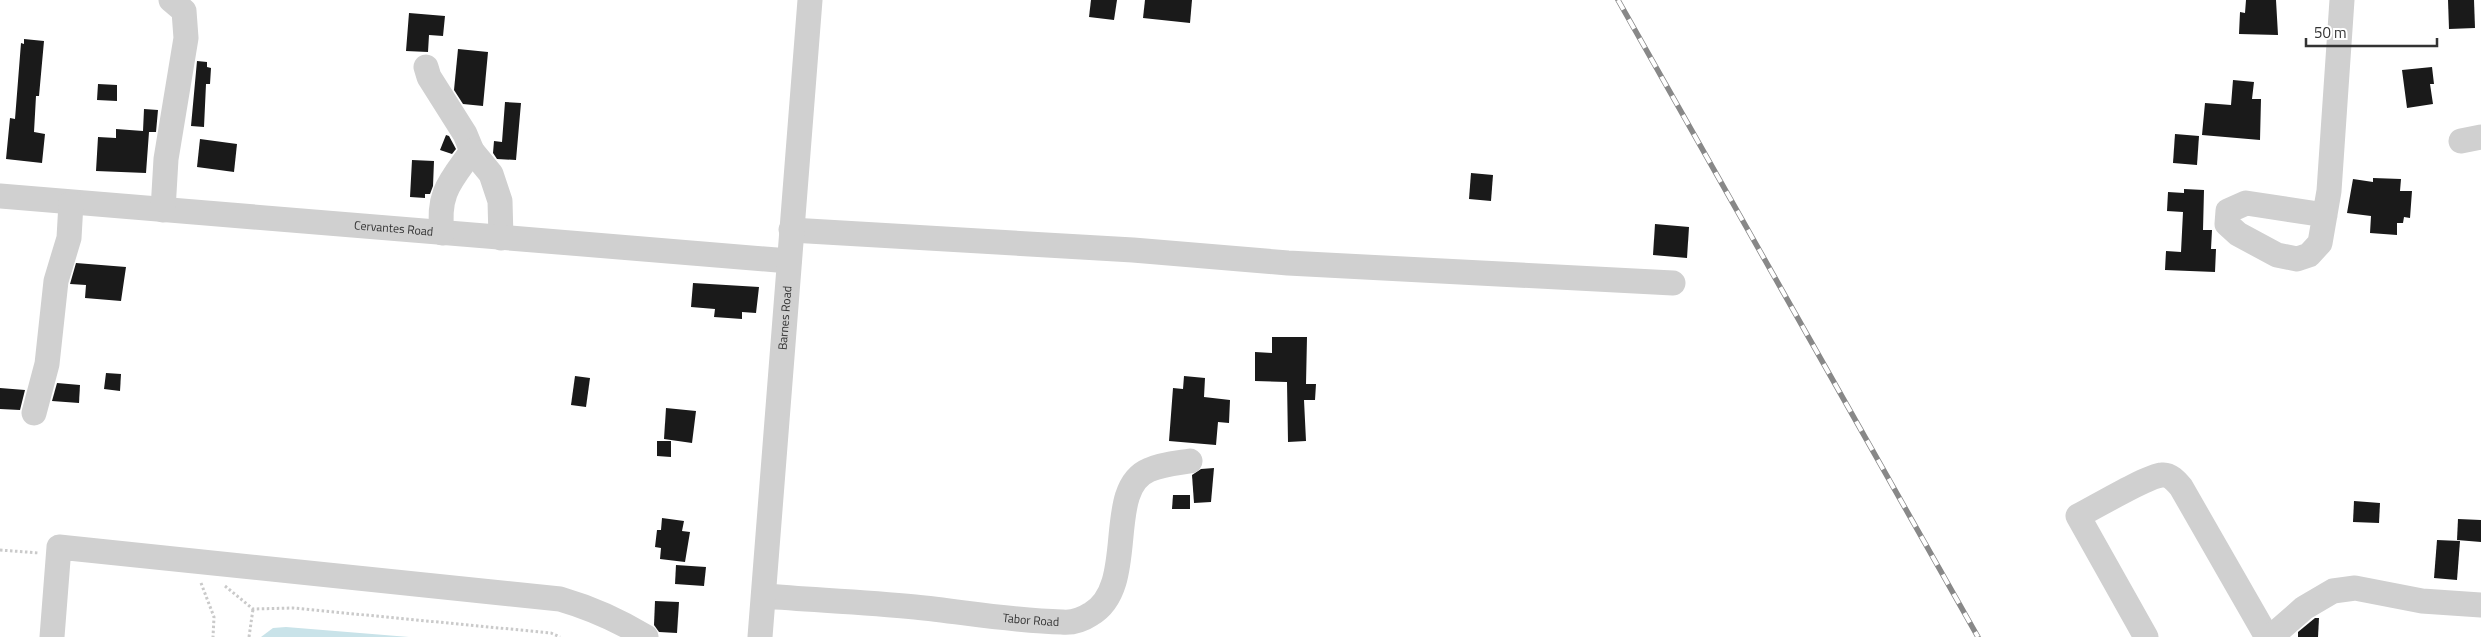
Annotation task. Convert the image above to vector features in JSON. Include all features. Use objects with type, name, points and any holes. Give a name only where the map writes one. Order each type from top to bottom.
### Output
[{"type":"street","points":[[163,210],[166,159],[186,38],[184,11],[171,0]]},
{"type":"street","name":"Barnes Road","points":[[760,637],[788,261],[810,0]]},
{"type":"street","points":[[2325,215],[2329,191],[2342,0]]},
{"type":"street","points":[[426,67],[429,77],[465,134],[472,151],[491,174],[497,190],[501,238]]},
{"type":"street","points":[[442,232],[442,206],[446,187],[472,151]]},
{"type":"street","name":"Cervantes Road","points":[[0,196],[788,261]]},
{"type":"street","points":[[34,413],[46,364],[56,281],[68,238],[71,203]]},
{"type":"street","points":[[791,230],[1133,250],[1297,263],[1673,283]]},
{"type":"street","name":"Tabor Road","points":[[764,596],[851,601],[1044,621],[1077,621],[1102,606],[1112,588],[1118,569],[1125,501],[1136,480],[1148,470],[1190,461]]},
{"type":"street","points":[[2146,637],[2078,516],[2149,479],[2164,474],[2171,477],[2181,487],[2269,637],[2304,608],[2334,590],[2355,588],[2422,601],[2481,605]]},
{"type":"street","points":[[52,637],[59,547],[560,599],[584,606],[622,622],[646,637]]},
{"type":"path","points":[[0,550],[59,555]]},
{"type":"path","points":[[192,560],[214,617],[213,637]]},
{"type":"path","points":[[223,584],[253,609],[293,608],[448,622],[551,633],[560,637]]},
{"type":"path","points":[[249,637],[253,609]]},
{"type":"water","points":[[286,627],[409,637],[261,637],[273,628]]},
{"type":"building","points":[[1091,0],[1117,0],[1114,20],[1089,17]]},
{"type":"building","points":[[1145,0],[1192,0],[1190,23],[1143,18]]},
{"type":"building","points":[[2246,0],[2276,0],[2278,35],[2239,34],[2240,12],[2245,13]]},
{"type":"building","points":[[2448,0],[2474,0],[2475,28],[2449,29]]},
{"type":"building","points":[[409,13],[445,16],[443,36],[429,35],[428,52],[406,51]]},
{"type":"building","points":[[24,39],[44,41],[39,96],[36,96],[34,132],[45,134],[42,163],[6,159],[10,118],[15,119],[21,43],[24,44]]},
{"type":"building","points":[[458,49],[488,52],[483,106],[463,104],[454,90]]},
{"type":"building","points":[[197,61],[207,62],[207,67],[211,68],[210,84],[206,84],[204,127],[191,126]]},
{"type":"building","points":[[2432,67],[2434,84],[2430,84],[2433,104],[2407,108],[2402,70]]},
{"type":"building","points":[[2233,80],[2254,82],[2252,99],[2261,99],[2260,140],[2202,135],[2205,103],[2231,105]]},
{"type":"building","points":[[98,84],[117,85],[117,101],[97,100]]},
{"type":"building","points":[[505,102],[521,103],[516,160],[497,159],[493,153],[494,141],[502,142]]},
{"type":"building","points":[[144,109],[158,110],[156,132],[149,132],[146,173],[96,171],[98,137],[116,138],[116,129],[143,131]]},
{"type":"building","points":[[2175,134],[2199,136],[2197,165],[2173,163]]},
{"type":"building","points":[[446,135],[449,136],[456,149],[452,154],[440,150]]},
{"type":"building","points":[[200,139],[237,144],[234,172],[197,167]]},
{"type":"building","points":[[412,160],[434,161],[433,186],[430,194],[425,194],[425,198],[410,197]]},
{"type":"building","points":[[1471,173],[1493,175],[1491,201],[1469,199]]},
{"type":"building","points":[[2373,178],[2401,179],[2400,191],[2412,191],[2410,218],[2404,217],[2403,223],[2397,223],[2397,235],[2370,233],[2371,216],[2347,213],[2353,179],[2373,182]]},
{"type":"building","points":[[2184,189],[2204,190],[2203,230],[2212,230],[2211,249],[2216,249],[2215,272],[2165,270],[2166,251],[2181,252],[2183,212],[2167,211],[2168,192],[2184,193]]},
{"type":"building","points":[[1655,224],[1689,227],[1687,258],[1653,255]]},
{"type":"building","points":[[76,263],[126,267],[121,301],[85,298],[86,285],[70,284]]},
{"type":"building","points":[[693,283],[759,287],[756,313],[742,312],[742,319],[714,317],[715,309],[691,307]]},
{"type":"building","points":[[1272,337],[1307,337],[1306,384],[1316,384],[1315,400],[1304,400],[1306,441],[1288,442],[1287,382],[1255,381],[1255,352],[1272,353]]},
{"type":"building","points":[[106,373],[121,374],[120,391],[104,389]]},
{"type":"building","points":[[575,376],[590,378],[586,407],[571,405]]},
{"type":"building","points":[[1184,376],[1205,378],[1204,397],[1230,400],[1229,423],[1218,422],[1216,445],[1169,441],[1173,388],[1183,389]]},
{"type":"building","points":[[57,383],[80,385],[79,403],[52,401]]},
{"type":"building","points":[[0,388],[25,390],[20,410],[0,409]]},
{"type":"building","points":[[666,408],[696,411],[692,443],[664,439]]},
{"type":"building","points":[[657,441],[671,441],[671,457],[657,456]]},
{"type":"building","points":[[1214,468],[1211,502],[1194,503],[1192,475],[1201,469]]},
{"type":"building","points":[[1173,495],[1190,495],[1190,509],[1172,509]]},
{"type":"building","points":[[2354,501],[2380,503],[2379,523],[2353,522]]},
{"type":"building","points":[[662,518],[684,521],[682,531],[690,532],[685,562],[660,559],[661,548],[655,547],[657,530],[661,530]]},
{"type":"building","points":[[2458,519],[2481,520],[2481,542],[2457,540]]},
{"type":"building","points":[[2437,540],[2460,541],[2457,580],[2434,578]]},
{"type":"building","points":[[676,565],[706,567],[704,586],[675,584]]},
{"type":"building","points":[[655,601],[679,602],[677,633],[659,632],[654,625]]},
{"type":"building","points":[[2315,618],[2319,618],[2318,637],[2298,637],[2298,632]]},
{"type":"railway","points":[[1618,0],[1978,637]]}]
